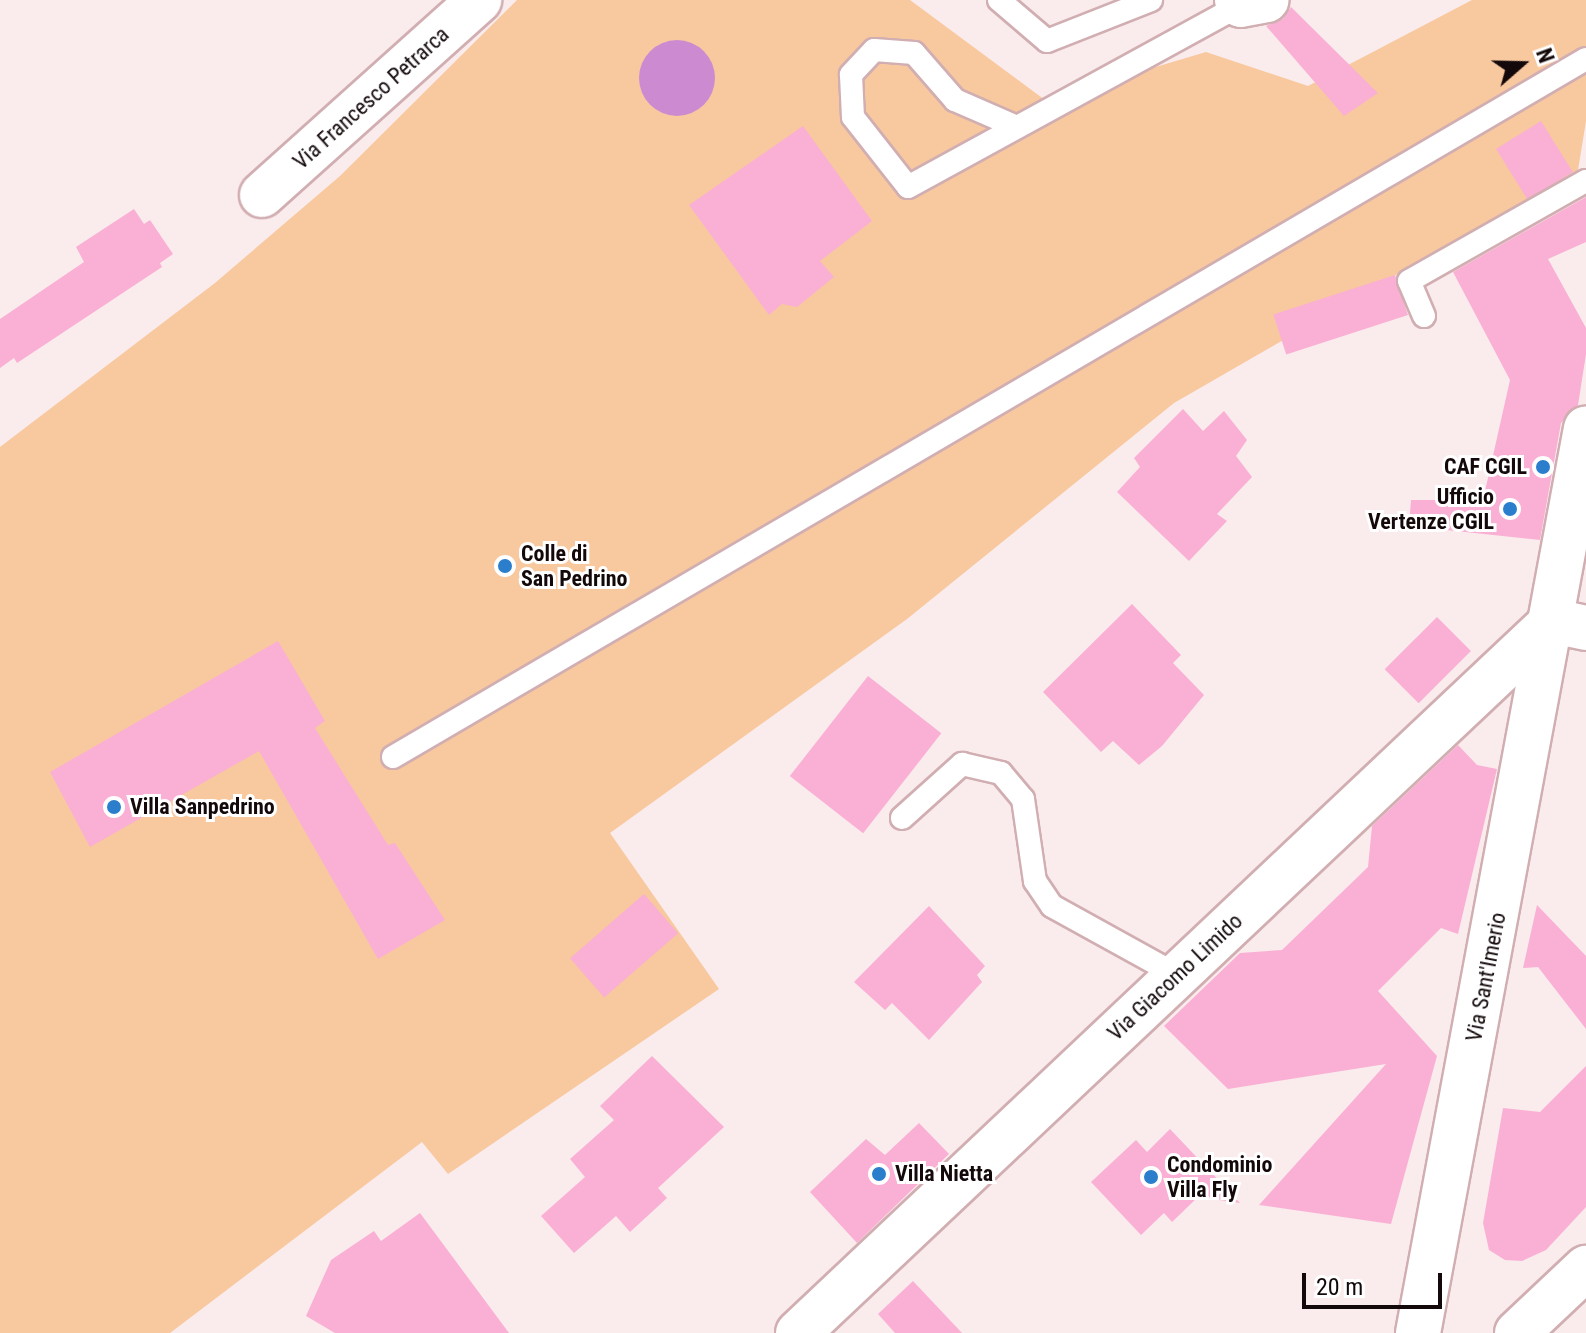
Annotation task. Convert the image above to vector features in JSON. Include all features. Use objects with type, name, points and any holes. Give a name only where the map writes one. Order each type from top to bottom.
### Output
[{"type":"street","name":"Via Francesco Petrarca","points":[[262,195],[479,0]]},
{"type":"street","name":"Via Sant'Imerio","points":[[1418,1333],[1570,624],[1586,428]]},
{"type":"street","name":"Via Giacomo Limido","points":[[798,1333],[1177,975],[1570,624]]},
{"type":"street","points":[[1524,1329],[1586,1268]]},
{"type":"lane","points":[[999,0],[1047,41],[1151,0]]},
{"type":"lane","points":[[1017,127],[955,100],[914,53],[874,50],[851,75],[853,117],[908,187],[1248,2]]},
{"type":"lane","points":[[393,757],[1586,59]]},
{"type":"lane","points":[[1424,316],[1409,281],[1586,181]]},
{"type":"lane","points":[[902,818],[962,764],[1001,773],[1023,799],[1035,881],[1052,906],[1177,975]]},
{"type":"shaded area","points":[[517,0],[910,0],[1045,100],[1206,52],[1308,86],[1472,0],[1586,0],[1586,121],[1578,170],[1174,403],[907,619],[610,833],[719,989],[448,1174],[422,1142],[170,1333],[0,1333],[0,447],[215,283],[340,176]]},
{"type":"shaded area","points":[[677,40],[691,43],[704,51],[712,64],[715,78],[712,92],[704,105],[691,113],[677,116],[663,113],[650,105],[642,92],[639,78],[642,64],[650,51],[663,43]]},
{"type":"building","points":[[1291,7],[1378,93],[1344,116],[1266,26],[1283,19]]},
{"type":"building","points":[[1541,121],[1573,172],[1528,200],[1496,149]]},
{"type":"building","points":[[803,126],[872,221],[820,261],[834,277],[797,307],[782,304],[769,315],[689,205]]},
{"type":"building","points":[[1586,197],[1586,242],[1548,259],[1586,328],[1586,354],[1578,405],[1561,423],[1540,540],[1409,526],[1411,500],[1483,500],[1510,380],[1453,272]]},
{"type":"building","points":[[134,209],[144,224],[150,220],[173,254],[160,263],[162,267],[17,363],[14,358],[0,368],[0,319],[84,262],[76,247]]},
{"type":"building","points":[[1395,275],[1408,315],[1286,354],[1273,315]]},
{"type":"building","points":[[1183,409],[1203,431],[1224,411],[1247,440],[1236,456],[1252,477],[1217,514],[1227,521],[1189,561],[1117,492],[1140,467],[1134,458]]},
{"type":"building","points":[[1132,604],[1181,655],[1173,663],[1204,695],[1162,746],[1139,765],[1113,741],[1101,752],[1043,692]]},
{"type":"building","points":[[1437,617],[1471,651],[1419,703],[1385,669]]},
{"type":"building","name":"Villa Sanpedrino","points":[[278,641],[325,721],[315,728],[388,845],[395,843],[445,920],[378,959],[259,751],[90,847],[50,772]]},
{"type":"building","points":[[868,676],[941,733],[863,833],[790,776]]},
{"type":"building","points":[[1458,745],[1477,765],[1497,769],[1458,934],[1441,928],[1378,991],[1437,1056],[1391,1224],[1259,1205],[1386,1064],[1228,1089],[1164,1026],[1240,953],[1282,950],[1368,867],[1372,826]]},
{"type":"building","points":[[644,894],[678,933],[604,998],[570,958]]},
{"type":"building","points":[[1537,905],[1586,956],[1586,1029],[1538,967],[1523,968]]},
{"type":"building","points":[[929,906],[985,966],[977,975],[982,982],[929,1040],[892,1003],[885,1010],[854,982]]},
{"type":"building","points":[[652,1056],[724,1127],[658,1188],[667,1198],[630,1232],[616,1216],[574,1253],[541,1216],[585,1177],[570,1159],[614,1120],[600,1106]]},
{"type":"building","points":[[1586,1066],[1586,1207],[1546,1250],[1522,1261],[1505,1260],[1489,1250],[1483,1223],[1503,1108],[1540,1112]]},
{"type":"building","name":"Villa Nietta","points":[[919,1123],[949,1154],[857,1243],[810,1192],[866,1139],[885,1155]]},
{"type":"building","name":"Condominio Villa Fly","points":[[1170,1129],[1240,1203],[1198,1197],[1172,1222],[1164,1213],[1141,1235],[1091,1182],[1136,1140],[1147,1152]]},
{"type":"building","points":[[420,1213],[509,1333],[335,1333],[306,1316],[331,1260],[374,1231],[381,1241]]},
{"type":"building","points":[[913,1281],[962,1333],[895,1333],[878,1314]]},
{"type":"place","name":"CAF CGIL","points":[[1543,467]]},
{"type":"place","name":"Ufficio Vertenze CGIL","points":[[1510,509]]},
{"type":"place","name":"Colle di San Pedrino","points":[[505,566]]},
{"type":"place","name":"Villa Sanpedrino","points":[[114,807]]},
{"type":"place","name":"Villa Nietta","points":[[879,1174]]},
{"type":"place","name":"Condominio Villa Fly","points":[[1151,1177]]}]
